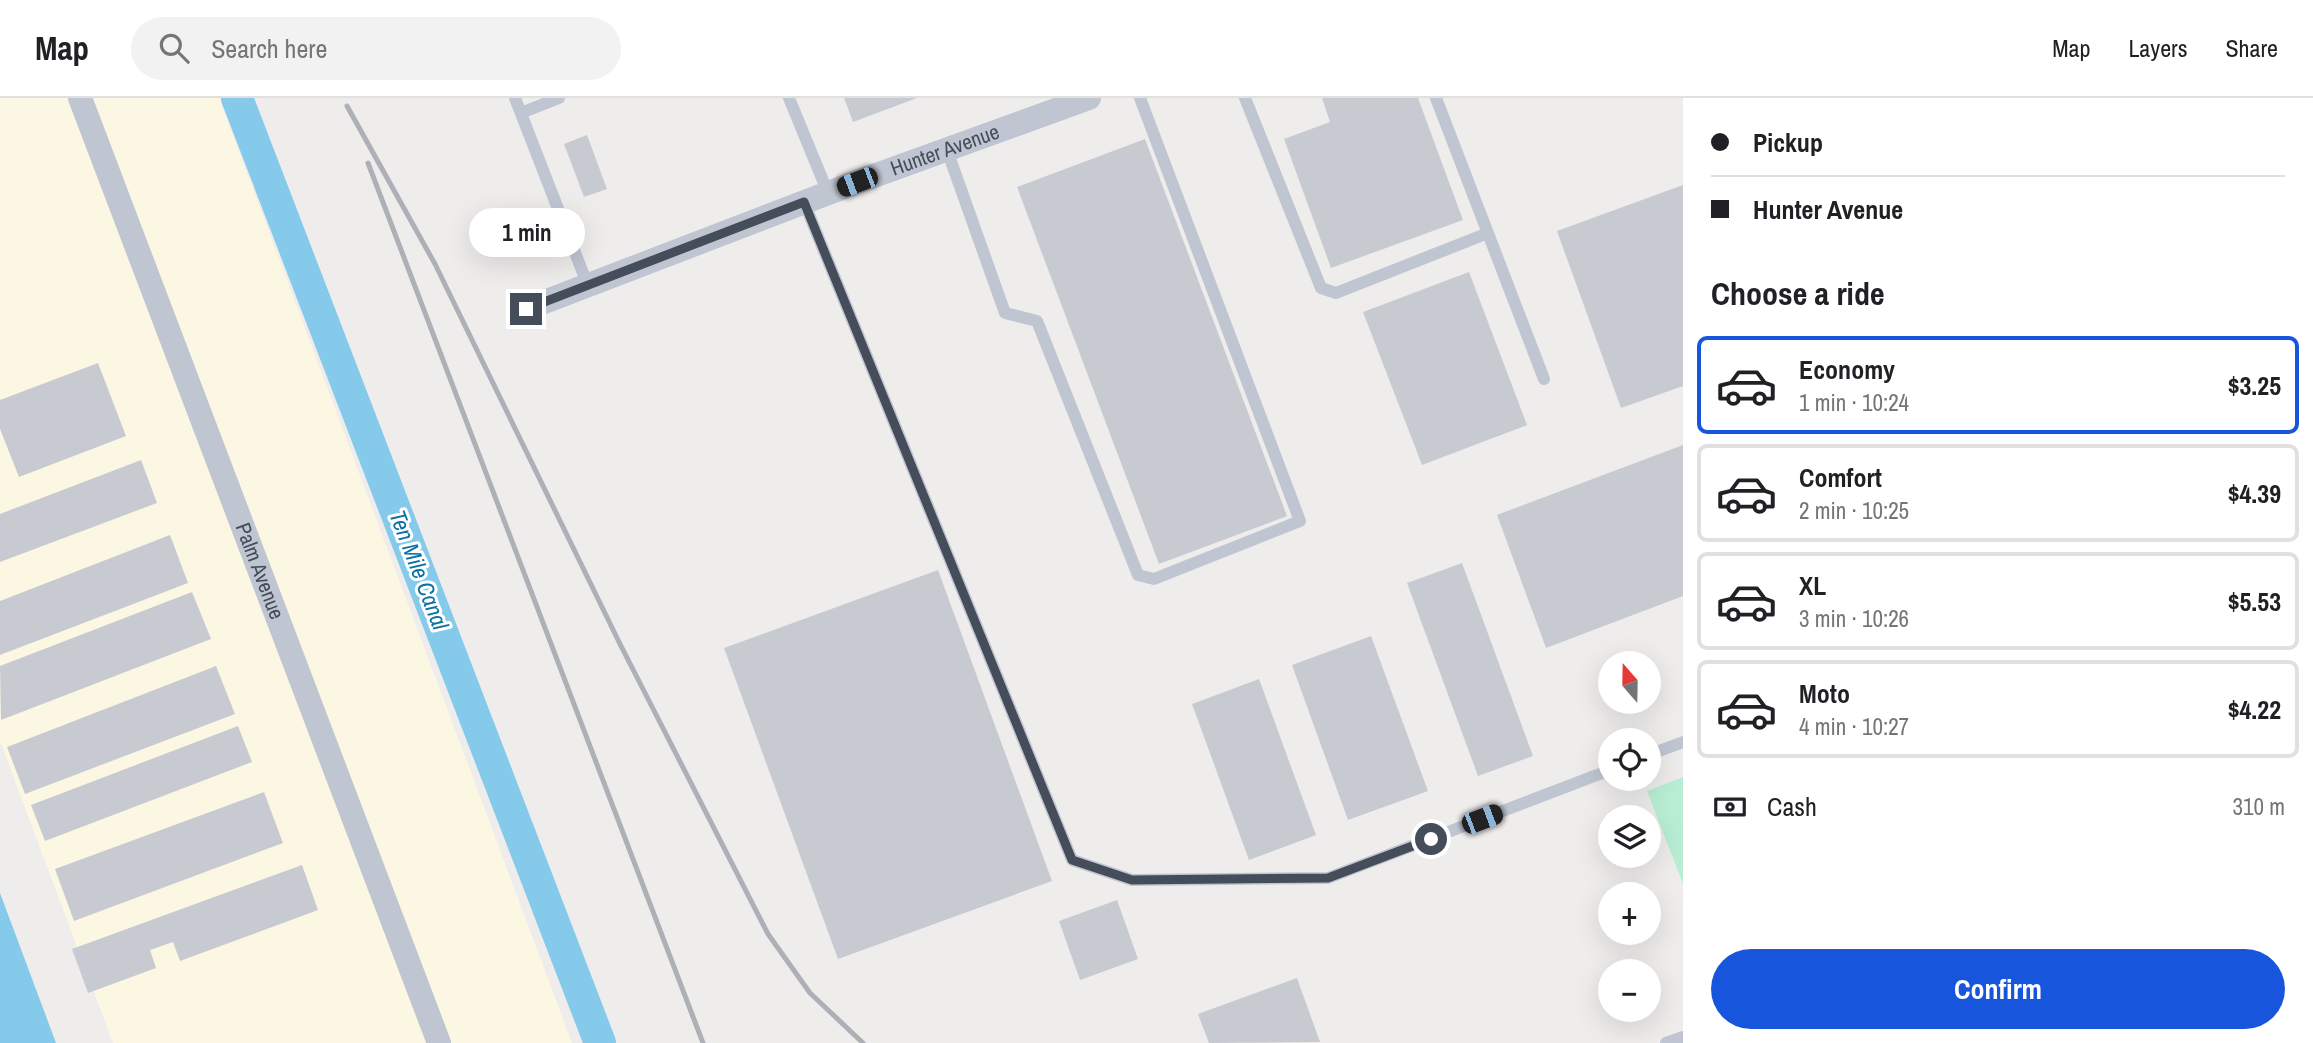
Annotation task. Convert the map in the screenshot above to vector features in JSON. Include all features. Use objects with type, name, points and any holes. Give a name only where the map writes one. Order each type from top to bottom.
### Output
[{"type":"street","name":"Palm Avenue","points":[[80,98],[439,1043]]},
{"type":"street","name":"Hunter Avenue","points":[[526,309],[947,150],[1054,104],[1089,98]]},
{"type":"lane","points":[[515,98],[588,286]]},
{"type":"lane","points":[[521,113],[559,98]]},
{"type":"lane","points":[[789,98],[828,193]]},
{"type":"lane","points":[[947,150],[1005,313],[1037,321],[1138,575],[1154,579],[1300,521],[1140,98]]},
{"type":"lane","points":[[1245,98],[1321,288],[1336,293],[1488,233]]},
{"type":"lane","points":[[1436,98],[1544,379]]},
{"type":"lane","points":[[804,202],[1072,860],[1132,880],[1328,878],[1598,775]]},
{"type":"lane","points":[[1661,750],[1683,742]]},
{"type":"lane","points":[[1666,1043],[1683,1037]]},
{"type":"shaded area","points":[[0,98],[219,98],[572,1043],[113,1043],[0,741]]},
{"type":"green space","points":[[1683,777],[1683,884],[1661,827],[1661,805],[1652,805],[1647,791],[1661,791],[1661,786]]},
{"type":"water","points":[[0,893],[56,1043],[0,1043]]},
{"type":"building","points":[[844,98],[917,98],[853,122]]},
{"type":"building","points":[[1322,98],[1418,98],[1463,220],[1331,268],[1284,139],[1330,122]]},
{"type":"building","points":[[587,135],[607,189],[584,197],[564,144]]},
{"type":"building","points":[[1145,139],[1287,516],[1159,564],[1017,187]]},
{"type":"building","points":[[1683,185],[1683,386],[1621,408],[1557,231]]},
{"type":"building","points":[[1469,272],[1527,425],[1422,465],[1363,312]]},
{"type":"building","points":[[98,363],[126,436],[19,477],[0,429],[0,400]]},
{"type":"building","points":[[1683,445],[1683,596],[1546,648],[1497,515]]},
{"type":"building","points":[[141,460],[157,503],[0,562],[0,514]]},
{"type":"building","points":[[170,535],[188,583],[0,655],[0,601]]},
{"type":"building","points":[[1462,563],[1533,756],[1478,776],[1407,583]]},
{"type":"building","points":[[938,570],[1052,881],[838,959],[724,648]]},
{"type":"building","points":[[192,592],[211,639],[1,720],[0,666]]},
{"type":"building","points":[[1371,636],[1428,791],[1348,820],[1292,665]]},
{"type":"building","points":[[216,666],[235,714],[25,794],[7,747]]},
{"type":"building","points":[[1259,679],[1316,835],[1249,860],[1192,704]]},
{"type":"building","points":[[238,726],[252,762],[45,841],[31,805]]},
{"type":"building","points":[[264,792],[283,843],[74,921],[55,869]]},
{"type":"building","points":[[302,865],[318,910],[180,961],[173,942],[150,950],[156,968],[88,993],[72,949]]},
{"type":"building","points":[[1117,900],[1138,959],[1080,980],[1059,921]]},
{"type":"building","points":[[1297,978],[1320,1042],[1209,1043],[1198,1014]]},
{"type":"waterway","name":"Ten Mile Canal","points":[[237,98],[600,1043]]},
{"type":"railway","points":[[347,106],[435,264],[620,644],[768,934],[810,993],[863,1043]]},
{"type":"railway","points":[[368,163],[703,1043]]},
{"type":"route","points":[[526,309],[804,202],[1072,860],[1132,880],[1328,878],[1431,839]]}]
